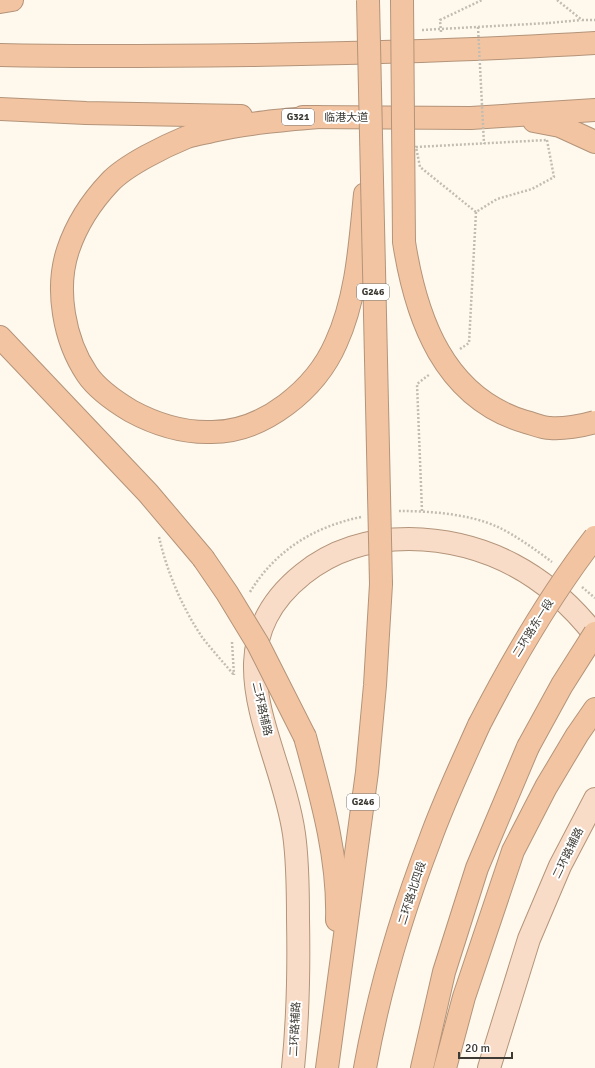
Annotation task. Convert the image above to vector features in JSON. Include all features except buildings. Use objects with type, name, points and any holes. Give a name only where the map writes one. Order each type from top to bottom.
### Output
[{"type":"highway","points":[[0,2],[12,0]]},
{"type":"highway","name":"G246","points":[[327,1068],[367,772],[375,684],[381,584],[370,145],[368,0]]},
{"type":"highway","points":[[402,0],[404,242],[417,302],[431,338],[453,374],[477,398],[513,418],[549,428],[595,422]]},
{"type":"highway","points":[[0,55],[84,57],[442,51],[595,44]]},
{"type":"highway","name":"临港大道","points":[[0,109],[86,114],[471,118],[595,110]]},
{"type":"highway","points":[[318,117],[244,123],[189,136],[142,160],[111,181],[84,216],[68,251],[61,288],[66,322],[72,348],[88,376],[121,405],[150,421],[179,429],[212,432],[240,428],[272,414],[296,397],[317,374],[336,343],[353,293],[370,145]]},
{"type":"highway","points":[[471,118],[533,121],[550,124],[560,126],[595,142]]},
{"type":"highway","points":[[0,337],[143,487],[203,558],[228,593],[258,644],[305,737],[323,804],[333,857],[338,914],[334,1019]]},
{"type":"highway","name":"二环路东一段","points":[[479,724],[515,657],[573,566],[595,537]]},
{"type":"highway","points":[[422,1068],[444,972],[477,868],[528,747],[562,685],[595,634]]},
{"type":"highway","points":[[445,1068],[464,997],[513,851],[546,787],[577,735],[595,709]]},
{"type":"highway","name":"二环路北四段","points":[[365,1068],[372,1031],[393,951],[430,839],[479,724]]},
{"type":"main road","name":"二环路辅路","points":[[293,1068],[297,1029],[298,940],[297,878],[294,834],[254,682],[254,656],[261,632],[274,604],[287,587],[321,560],[352,547],[389,539],[451,542],[488,552],[534,578],[572,608],[595,634]]},
{"type":"main road","name":"二环路辅路","points":[[489,1068],[529,940],[560,866],[595,799]]},
{"type":"main road","points":[[560,866],[595,814]]},
{"type":"path","points":[[442,51],[440,20],[482,0]]},
{"type":"path","points":[[557,0],[582,20]]},
{"type":"path","points":[[420,30],[595,20]]},
{"type":"path","points":[[478,27],[484,144]]},
{"type":"path","points":[[547,140],[554,177],[532,189],[497,199],[476,212],[420,167],[416,147],[484,144],[547,140]]},
{"type":"path","points":[[157,530],[163,553],[179,597],[202,637],[239,681]]}]
